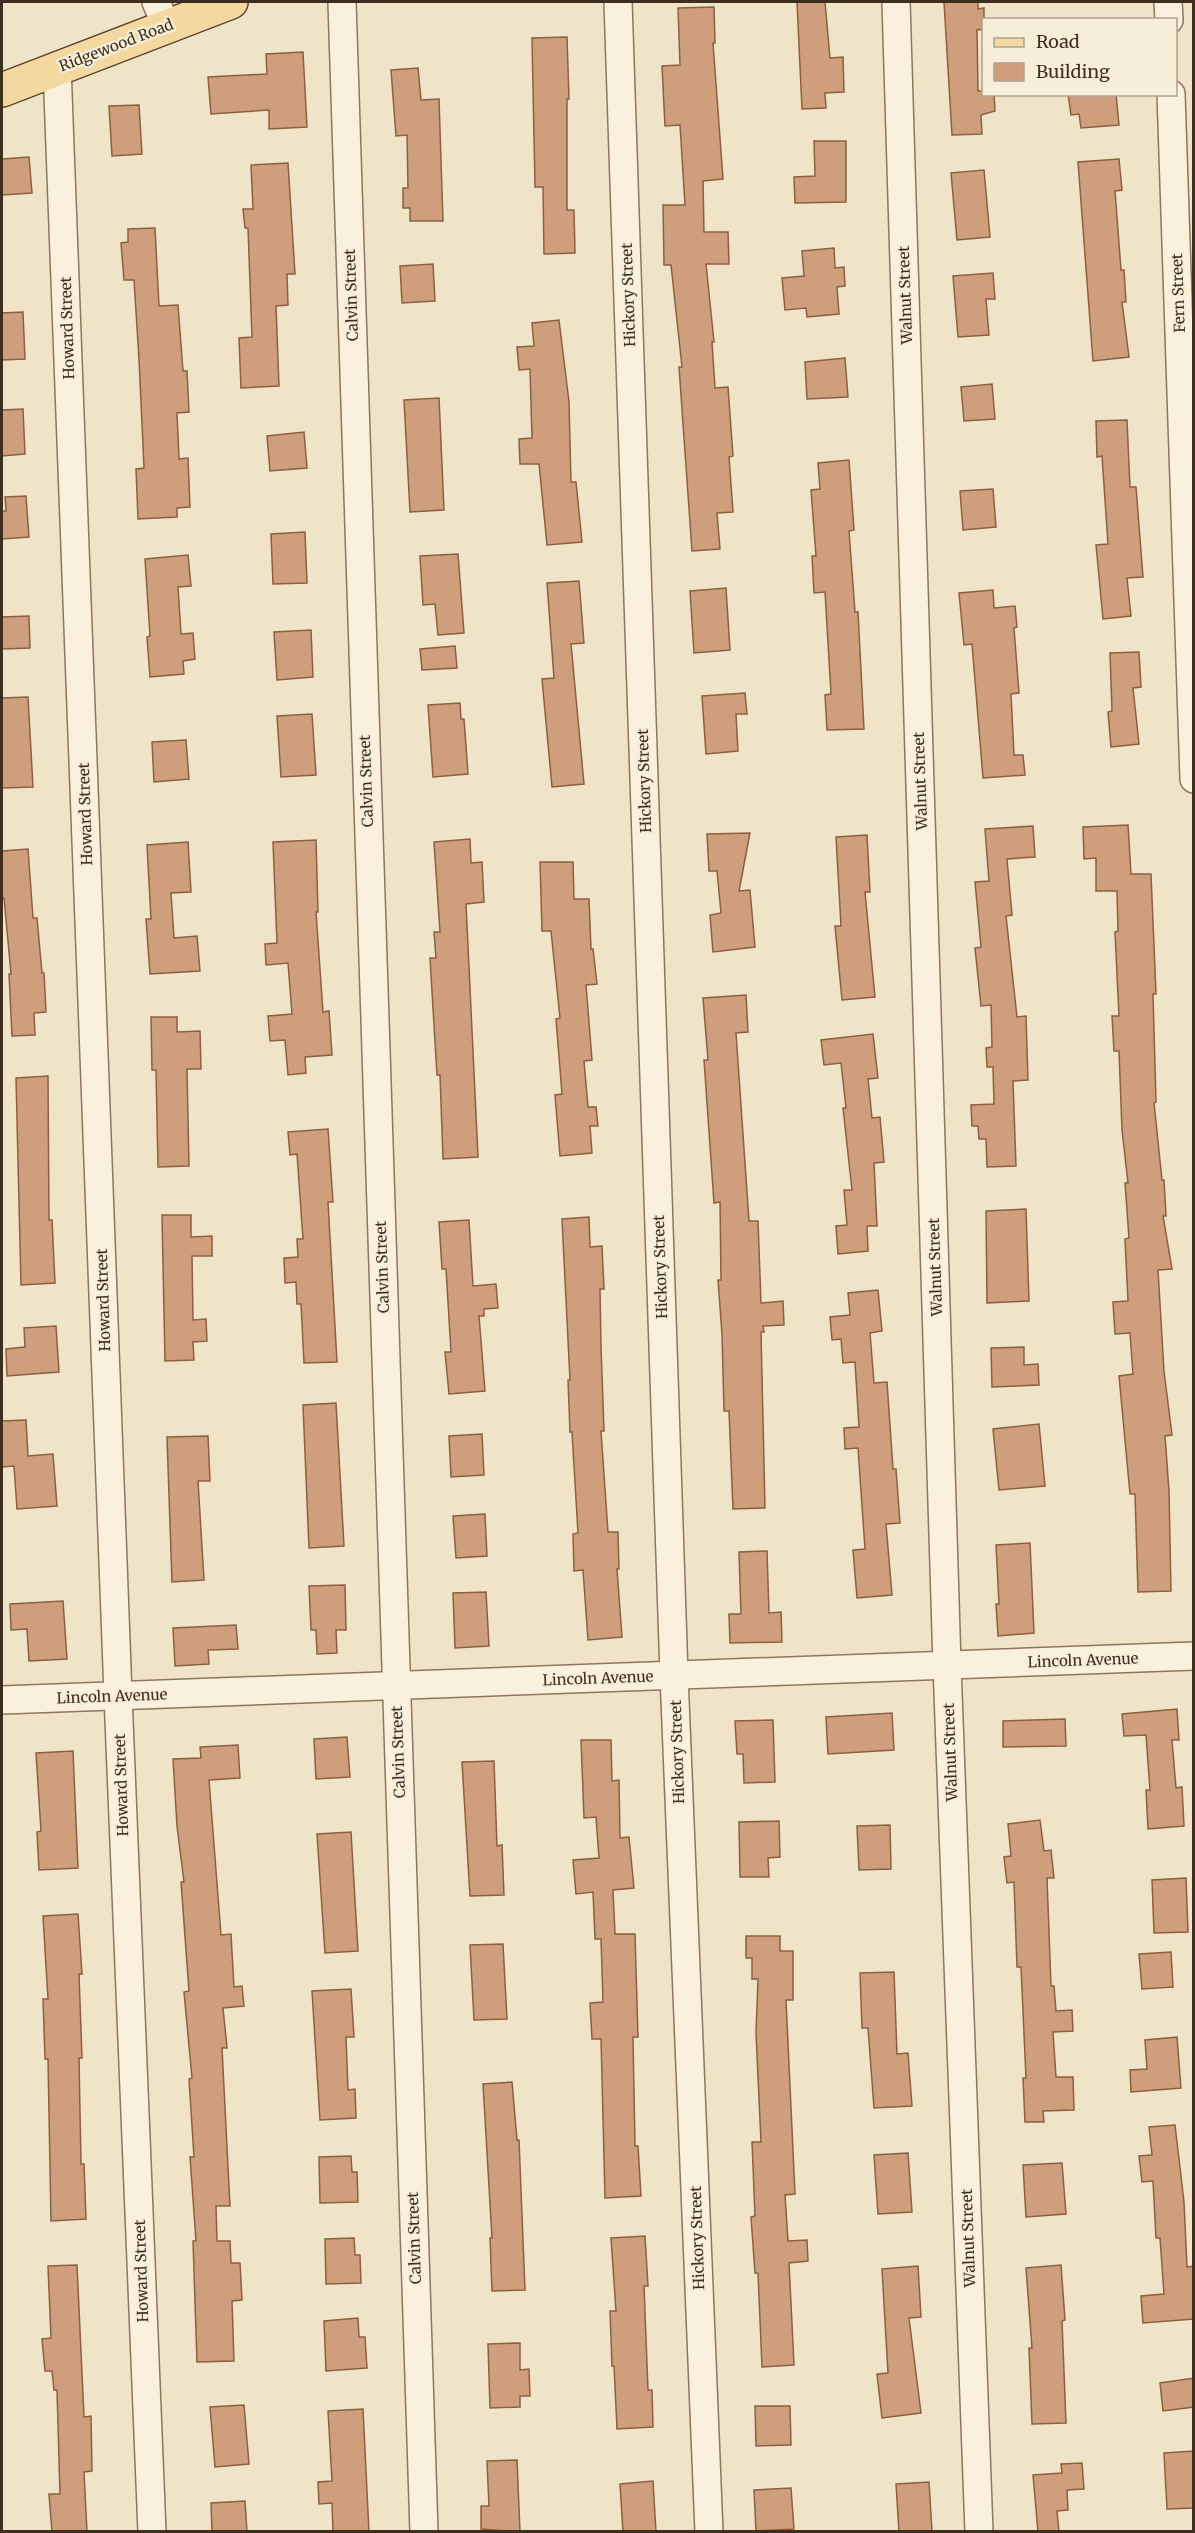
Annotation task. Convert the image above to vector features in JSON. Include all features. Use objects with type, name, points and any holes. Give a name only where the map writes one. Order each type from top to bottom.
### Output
[{"type":"main road","name":"Ridgewood Road","points":[[2,90],[57,67],[161,13],[231,2]]},
{"type":"street","name":"Calvin Street","points":[[342,2],[424,2532]]},
{"type":"street","name":"Hickory Street","points":[[618,2],[674,1675],[709,2532]]},
{"type":"street","name":"Walnut Street","points":[[896,2],[947,1665],[979,2532]]},
{"type":"street","points":[[1168,2],[1169,18]]},
{"type":"street","name":"Howard Street","points":[[57,67],[152,2532]]},
{"type":"street","name":"Fern Street","points":[[1171,96],[1194,779]]},
{"type":"street","name":"Lincoln Avenue","points":[[2,1700],[1194,1656]]},
{"type":"building","points":[[797,2],[825,2],[830,58],[843,57],[844,92],[825,93],[826,108],[802,109]]},
{"type":"building","points":[[944,2],[978,2],[978,9],[984,8],[984,18],[982,18],[982,29],[977,30],[978,91],[982,91],[982,96],[994,96],[995,111],[981,115],[982,134],[952,135]]},
{"type":"building","points":[[714,7],[715,43],[713,43],[723,179],[703,181],[704,232],[728,232],[729,264],[706,264],[714,342],[712,342],[715,388],[728,387],[733,456],[729,457],[733,512],[717,513],[720,549],[692,551],[679,367],[682,367],[671,265],[664,265],[663,205],[685,205],[680,125],[665,126],[662,66],[680,65],[678,8]]},
{"type":"building","points":[[567,37],[569,99],[567,99],[567,210],[574,210],[575,253],[544,254],[543,187],[535,187],[532,38]]},
{"type":"building","points":[[303,52],[307,127],[269,129],[269,110],[211,114],[208,77],[267,74],[266,54]]},
{"type":"building","points":[[418,68],[421,100],[439,99],[443,221],[410,221],[410,208],[403,208],[403,188],[408,188],[407,135],[396,136],[391,70]]},
{"type":"building","points":[[1068,96],[1116,96],[1119,125],[1081,128],[1079,114],[1071,115]]},
{"type":"building","points":[[139,105],[142,154],[112,156],[109,106]]},
{"type":"building","points":[[814,141],[846,141],[846,202],[795,203],[794,177],[815,176]]},
{"type":"building","points":[[29,157],[32,193],[2,195],[2,159]]},
{"type":"building","points":[[1119,159],[1122,190],[1115,191],[1121,270],[1124,270],[1126,302],[1122,302],[1129,357],[1093,361],[1078,162]]},
{"type":"building","points":[[288,163],[295,274],[287,274],[288,305],[276,306],[279,386],[241,388],[239,338],[252,337],[248,228],[245,228],[243,209],[253,209],[251,165]]},
{"type":"building","points":[[984,170],[990,237],[957,240],[951,173]]},
{"type":"building","points":[[155,228],[159,306],[178,305],[183,371],[187,371],[189,412],[177,413],[179,459],[188,458],[190,507],[177,508],[177,517],[138,519],[136,469],[144,468],[139,359],[134,280],[124,280],[121,243],[128,242],[128,229]]},
{"type":"building","points":[[834,248],[835,268],[844,267],[845,286],[837,287],[839,314],[807,317],[806,308],[785,310],[782,278],[804,276],[802,251]]},
{"type":"building","points":[[433,264],[435,301],[402,303],[400,266]]},
{"type":"building","points":[[993,273],[995,299],[986,299],[989,335],[958,337],[953,276]]},
{"type":"building","points":[[23,312],[25,359],[2,360],[2,313]]},
{"type":"building","points":[[559,320],[569,402],[571,482],[576,482],[582,542],[547,545],[539,464],[520,464],[519,439],[532,438],[530,369],[519,370],[517,347],[534,346],[532,323]]},
{"type":"building","points":[[845,358],[848,397],[807,399],[805,362]]},
{"type":"building","points":[[992,384],[995,419],[964,421],[961,387]]},
{"type":"building","points":[[439,398],[444,510],[410,512],[404,400]]},
{"type":"building","points":[[23,409],[25,454],[2,456],[2,410]]},
{"type":"building","points":[[1127,420],[1130,487],[1136,487],[1143,577],[1127,578],[1131,616],[1103,619],[1096,545],[1108,544],[1102,456],[1097,457],[1096,421]]},
{"type":"building","points":[[304,432],[307,468],[270,471],[267,436]]},
{"type":"building","points":[[849,460],[854,530],[849,531],[855,612],[858,612],[864,729],[827,730],[825,695],[831,694],[825,592],[814,593],[812,556],[816,556],[811,490],[820,489],[818,463]]},
{"type":"building","points":[[993,489],[996,527],[963,530],[960,491]]},
{"type":"building","points":[[26,496],[29,537],[2,539],[2,511],[6,511],[5,497]]},
{"type":"building","points":[[305,532],[307,583],[273,584],[271,534]]},
{"type":"building","points":[[458,554],[464,633],[438,635],[435,604],[423,605],[420,556]]},
{"type":"building","points":[[188,555],[191,586],[178,587],[181,634],[193,633],[195,659],[183,661],[184,674],[150,677],[145,559]]},
{"type":"building","points":[[579,581],[584,643],[571,644],[584,784],[552,787],[542,679],[554,678],[547,583]]},
{"type":"building","points":[[726,588],[730,650],[694,653],[690,591]]},
{"type":"building","points":[[993,590],[994,608],[1015,606],[1017,627],[1014,628],[1019,693],[1011,694],[1014,755],[1023,755],[1025,775],[983,778],[972,644],[964,645],[959,593]]},
{"type":"building","points":[[29,616],[30,648],[2,649],[2,617]]},
{"type":"building","points":[[311,630],[313,677],[277,680],[274,632]]},
{"type":"building","points":[[455,646],[457,668],[422,670],[420,649]]},
{"type":"building","points":[[1139,652],[1141,687],[1133,688],[1139,744],[1111,747],[1108,712],[1112,711],[1110,653]]},
{"type":"building","points":[[745,693],[747,714],[736,714],[738,751],[706,754],[702,696]]},
{"type":"building","points":[[28,697],[33,787],[2,788],[2,698]]},
{"type":"building","points":[[460,703],[461,719],[464,719],[468,774],[433,777],[428,705]]},
{"type":"building","points":[[312,714],[316,775],[281,777],[277,716]]},
{"type":"building","points":[[186,740],[189,779],[154,782],[152,742]]},
{"type":"building","points":[[1128,825],[1131,874],[1151,874],[1156,994],[1153,994],[1156,1102],[1154,1103],[1162,1180],[1164,1180],[1166,1216],[1163,1216],[1172,1269],[1158,1270],[1164,1371],[1172,1435],[1165,1436],[1169,1491],[1171,1591],[1138,1592],[1135,1494],[1130,1494],[1119,1376],[1133,1374],[1130,1333],[1115,1334],[1113,1302],[1128,1301],[1125,1239],[1129,1238],[1125,1183],[1128,1183],[1122,1130],[1119,1051],[1114,1051],[1112,1016],[1119,1016],[1115,932],[1118,931],[1117,891],[1096,891],[1096,858],[1084,859],[1083,827]]},
{"type":"building","points":[[1033,826],[1035,857],[1007,859],[1012,915],[1006,916],[1017,1017],[1026,1016],[1028,1080],[1013,1081],[1016,1166],[987,1167],[986,1139],[979,1139],[978,1126],[972,1126],[971,1105],[994,1104],[993,1067],[987,1067],[986,1048],[992,1047],[991,1005],[981,1006],[975,948],[981,947],[975,882],[989,881],[985,829]]},
{"type":"building","points":[[750,833],[739,891],[750,890],[755,947],[713,952],[710,915],[721,913],[717,871],[709,871],[707,834]]},
{"type":"building","points":[[867,835],[870,892],[865,892],[875,997],[842,1000],[835,926],[841,926],[836,837]]},
{"type":"building","points":[[470,839],[471,863],[482,862],[484,902],[466,904],[478,1157],[443,1159],[440,1075],[437,1075],[430,958],[436,958],[434,932],[440,932],[434,842]]},
{"type":"building","points":[[316,840],[318,912],[316,912],[323,1012],[329,1011],[332,1055],[305,1057],[306,1073],[288,1075],[285,1040],[270,1041],[268,1016],[292,1014],[288,963],[266,965],[265,944],[277,943],[273,842]]},
{"type":"building","points":[[188,842],[191,892],[171,893],[174,938],[197,936],[200,971],[150,974],[146,919],[151,919],[147,845]]},
{"type":"building","points":[[28,849],[33,918],[37,918],[46,1012],[34,1013],[35,1035],[12,1036],[9,974],[11,974],[4,898],[2,898],[2,851]]},
{"type":"building","points":[[540,862],[573,862],[574,899],[589,899],[591,949],[593,949],[597,984],[586,985],[592,1060],[584,1061],[588,1107],[596,1107],[598,1126],[590,1126],[592,1153],[560,1156],[555,1095],[562,1094],[556,1019],[560,1018],[551,931],[542,931]]},
{"type":"building","points":[[746,995],[748,1032],[736,1033],[749,1221],[758,1221],[761,1303],[783,1301],[784,1325],[763,1326],[764,1332],[761,1332],[765,1508],[733,1509],[729,1411],[724,1411],[718,1280],[721,1280],[720,1202],[714,1203],[704,1060],[708,1060],[703,998]]},
{"type":"building","points":[[151,1017],[177,1017],[177,1032],[200,1031],[201,1069],[187,1069],[189,1166],[158,1167],[156,1070],[152,1070]]},
{"type":"building","points":[[873,1034],[878,1078],[868,1079],[872,1118],[880,1117],[884,1162],[874,1163],[877,1226],[867,1226],[868,1251],[838,1254],[836,1226],[847,1225],[844,1190],[852,1190],[843,1108],[846,1108],[841,1063],[824,1065],[821,1040]]},
{"type":"building","points":[[48,1076],[49,1220],[52,1220],[55,1283],[21,1285],[16,1078]]},
{"type":"building","points":[[328,1129],[333,1202],[328,1202],[337,1362],[304,1363],[301,1304],[297,1304],[296,1282],[285,1283],[284,1258],[298,1257],[297,1239],[303,1239],[297,1154],[290,1155],[288,1132]]},
{"type":"building","points":[[1026,1209],[1029,1301],[987,1303],[986,1211]]},
{"type":"building","points":[[162,1215],[191,1215],[191,1237],[212,1236],[212,1256],[192,1256],[193,1320],[206,1319],[207,1341],[193,1342],[194,1360],[165,1361]]},
{"type":"building","points":[[589,1217],[590,1247],[602,1246],[604,1289],[600,1289],[604,1431],[601,1431],[608,1532],[618,1532],[619,1569],[617,1569],[622,1637],[588,1640],[583,1570],[574,1571],[573,1534],[578,1533],[572,1432],[570,1432],[568,1380],[570,1380],[562,1219]]},
{"type":"building","points":[[469,1220],[473,1286],[496,1284],[498,1308],[484,1309],[484,1316],[479,1316],[485,1391],[449,1394],[445,1352],[451,1352],[446,1269],[442,1269],[439,1222]]},
{"type":"building","points":[[878,1290],[882,1331],[870,1333],[874,1383],[887,1382],[893,1469],[896,1469],[900,1523],[886,1524],[892,1595],[857,1598],[853,1550],[865,1549],[858,1448],[845,1449],[844,1428],[859,1427],[855,1362],[843,1363],[841,1339],[832,1340],[830,1317],[850,1315],[848,1293]]},
{"type":"building","points":[[56,1326],[59,1372],[7,1376],[6,1349],[25,1347],[24,1328]]},
{"type":"building","points":[[1024,1347],[1024,1365],[1038,1364],[1039,1385],[992,1387],[991,1348]]},
{"type":"building","points":[[336,1403],[344,1546],[309,1548],[303,1405]]},
{"type":"building","points":[[26,1420],[28,1456],[53,1454],[57,1506],[17,1509],[14,1466],[2,1467],[2,1421]]},
{"type":"building","points":[[1039,1424],[1045,1486],[999,1490],[993,1429]]},
{"type":"building","points":[[482,1434],[484,1475],[451,1477],[449,1436]]},
{"type":"building","points":[[208,1436],[210,1481],[198,1481],[204,1580],[172,1582],[167,1437]]},
{"type":"building","points":[[485,1514],[487,1556],[456,1558],[453,1516]]},
{"type":"building","points":[[1030,1543],[1034,1633],[998,1636],[996,1545]]},
{"type":"building","points":[[767,1551],[769,1613],[781,1612],[782,1642],[730,1643],[729,1614],[741,1614],[739,1552]]},
{"type":"building","points":[[345,1585],[346,1630],[336,1630],[337,1653],[317,1654],[316,1630],[311,1630],[309,1586]]},
{"type":"building","points":[[486,1592],[489,1646],[455,1648],[453,1593]]},
{"type":"building","points":[[63,1601],[67,1659],[29,1661],[27,1629],[11,1630],[10,1604]]},
{"type":"building","points":[[236,1625],[238,1649],[208,1650],[209,1664],[175,1666],[173,1628]]},
{"type":"building","points":[[1177,1709],[1179,1740],[1172,1740],[1176,1788],[1182,1787],[1184,1826],[1148,1829],[1146,1790],[1150,1790],[1146,1735],[1124,1736],[1122,1714]]},
{"type":"building","points":[[892,1713],[894,1750],[828,1754],[826,1717]]},
{"type":"building","points":[[1065,1719],[1066,1746],[1003,1747],[1003,1721]]},
{"type":"building","points":[[773,1720],[775,1782],[744,1783],[743,1754],[737,1754],[735,1721]]},
{"type":"building","points":[[347,1737],[350,1777],[316,1779],[314,1739]]},
{"type":"building","points":[[581,1740],[611,1740],[612,1781],[619,1780],[620,1838],[629,1837],[634,1888],[613,1890],[615,1934],[635,1934],[638,2037],[633,2037],[635,2146],[638,2146],[641,2196],[605,2198],[601,2039],[592,2039],[590,2003],[603,2002],[601,1939],[595,1939],[593,1892],[576,1894],[573,1860],[599,1858],[596,1817],[584,1818]]},
{"type":"building","points":[[238,1745],[240,1778],[209,1780],[221,1935],[231,1934],[234,1987],[242,1986],[244,2006],[223,2008],[227,2048],[222,2048],[230,2206],[216,2206],[217,2241],[230,2241],[231,2263],[240,2263],[242,2300],[232,2301],[234,2361],[197,2362],[193,2241],[196,2241],[190,2157],[194,2157],[189,2079],[192,2078],[184,1992],[189,1991],[181,1882],[184,1882],[177,1826],[173,1759],[201,1758],[200,1747]]},
{"type":"building","points":[[73,1751],[78,1868],[39,1870],[37,1832],[41,1831],[36,1753]]},
{"type":"building","points":[[494,1761],[497,1846],[502,1845],[504,1895],[470,1896],[462,1762]]},
{"type":"building","points":[[1040,1820],[1044,1851],[1051,1850],[1054,1878],[1047,1878],[1051,1986],[1054,1986],[1056,2011],[1072,2010],[1073,2031],[1053,2032],[1056,2077],[1073,2077],[1074,2110],[1043,2111],[1044,2122],[1025,2122],[1023,2078],[1026,2078],[1021,1967],[1017,1967],[1014,1882],[1007,1883],[1004,1857],[1011,1856],[1008,1824]]},
{"type":"building","points":[[779,1821],[780,1857],[768,1858],[769,1877],[740,1877],[739,1822]]},
{"type":"building","points":[[890,1825],[891,1869],[859,1870],[857,1826]]},
{"type":"building","points":[[351,1832],[358,1951],[325,1953],[317,1834]]},
{"type":"building","points":[[1186,1878],[1188,1932],[1154,1933],[1152,1880]]},
{"type":"building","points":[[78,1914],[82,1974],[79,1974],[82,2058],[79,2058],[81,2164],[84,2164],[86,2219],[51,2221],[48,2059],[45,2059],[43,1999],[48,1999],[43,1916]]},
{"type":"building","points":[[746,1936],[780,1936],[780,1951],[793,1951],[793,2000],[786,2000],[795,2194],[785,2195],[788,2241],[807,2240],[808,2261],[789,2263],[794,2365],[762,2367],[758,2273],[755,2273],[751,2217],[755,2216],[752,2142],[761,2142],[756,2033],[758,1979],[752,1979],[752,1958],[746,1958]]},
{"type":"building","points":[[503,1944],[507,2019],[474,2020],[470,1945]]},
{"type":"building","points":[[1171,1952],[1173,1987],[1142,1989],[1139,1954]]},
{"type":"building","points":[[894,1972],[897,2054],[908,2053],[912,2106],[874,2108],[868,2028],[862,2028],[860,1973]]},
{"type":"building","points":[[351,1989],[354,2037],[346,2037],[348,2090],[355,2089],[356,2118],[320,2120],[312,1991]]},
{"type":"building","points":[[1177,2037],[1181,2088],[1131,2092],[1130,2070],[1147,2069],[1145,2040]]},
{"type":"building","points":[[512,2082],[517,2140],[519,2140],[525,2290],[492,2291],[490,2238],[492,2238],[483,2084]]},
{"type":"building","points":[[1175,2125],[1184,2202],[1187,2267],[1194,2266],[1194,2319],[1143,2323],[1141,2296],[1164,2294],[1160,2238],[1156,2238],[1153,2181],[1142,2182],[1139,2156],[1152,2155],[1149,2127]]},
{"type":"building","points":[[908,2153],[912,2212],[878,2214],[874,2155]]},
{"type":"building","points":[[351,2156],[352,2172],[357,2172],[358,2202],[320,2203],[319,2157]]},
{"type":"building","points":[[1062,2163],[1066,2214],[1026,2217],[1023,2165]]},
{"type":"building","points":[[645,2236],[648,2286],[644,2286],[648,2390],[652,2390],[653,2427],[617,2429],[610,2311],[616,2311],[611,2238]]},
{"type":"building","points":[[354,2238],[355,2255],[360,2255],[361,2283],[326,2284],[325,2239]]},
{"type":"building","points":[[77,2265],[84,2417],[91,2416],[92,2471],[84,2472],[87,2532],[52,2532],[49,2494],[60,2494],[57,2390],[54,2390],[52,2371],[45,2371],[42,2339],[51,2338],[48,2266]]},
{"type":"building","points":[[1061,2265],[1065,2320],[1062,2321],[1066,2423],[1032,2424],[1029,2348],[1032,2348],[1026,2268]]},
{"type":"building","points":[[918,2266],[921,2317],[909,2318],[921,2413],[882,2418],[877,2374],[888,2373],[882,2269]]},
{"type":"building","points":[[358,2318],[359,2337],[365,2337],[367,2368],[326,2371],[324,2321]]},
{"type":"building","points":[[520,2343],[520,2370],[529,2369],[530,2396],[520,2396],[520,2407],[490,2408],[488,2344]]},
{"type":"building","points":[[1194,2378],[1194,2407],[1163,2411],[1160,2383]]},
{"type":"building","points":[[244,2405],[249,2464],[215,2467],[210,2407]]},
{"type":"building","points":[[755,2406],[790,2406],[791,2445],[756,2446]]},
{"type":"building","points":[[363,2409],[369,2532],[333,2532],[332,2503],[319,2504],[318,2482],[332,2481],[328,2411]]},
{"type":"building","points":[[1194,2451],[1194,2508],[1167,2509],[1164,2453]]},
{"type":"building","points":[[517,2460],[520,2532],[481,2529],[481,2506],[489,2506],[487,2461]]},
{"type":"building","points":[[1082,2463],[1084,2489],[1067,2490],[1068,2510],[1057,2511],[1059,2532],[1038,2532],[1033,2475],[1062,2473],[1061,2464]]},
{"type":"building","points":[[653,2481],[656,2532],[623,2532],[620,2484]]},
{"type":"building","points":[[929,2482],[932,2532],[899,2532],[896,2484]]},
{"type":"building","points":[[791,2488],[794,2529],[756,2531],[754,2490]]},
{"type":"building","points":[[245,2501],[247,2532],[212,2532],[211,2503]]}]
